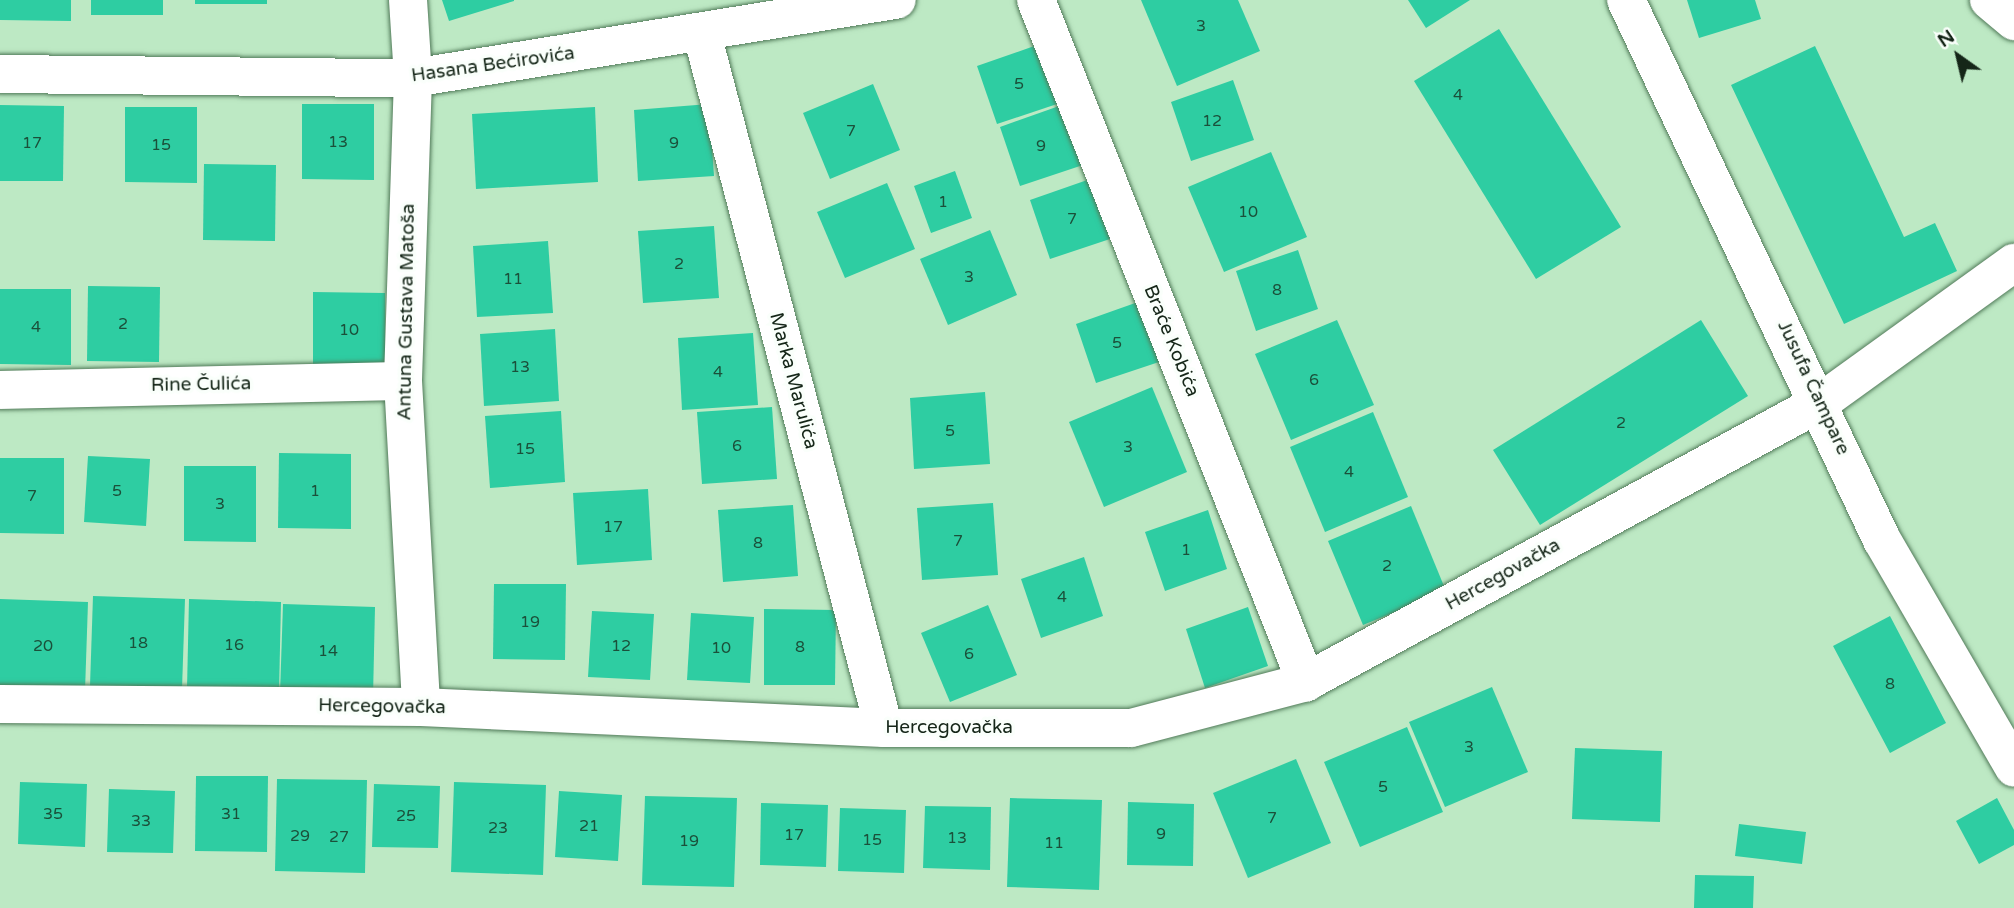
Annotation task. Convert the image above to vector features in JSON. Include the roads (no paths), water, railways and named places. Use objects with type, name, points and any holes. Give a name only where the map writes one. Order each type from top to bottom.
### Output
[{"type":"street","name":"Antuna Gustava Matoša","points":[[408,0],[413,78],[403,381],[421,707]]},
{"type":"street","name":"Hasana Bećirovića","points":[[0,74],[413,78],[702,34],[897,0]]},
{"type":"street","name":"Braće Kobića","points":[[1036,0],[1306,682]]},
{"type":"street","name":"Jusufa Čampare","points":[[1626,0],[1821,402],[1882,540],[2014,768]]},
{"type":"street","points":[[1989,0],[2014,21]]},
{"type":"street","name":"Marka Marulića","points":[[702,34],[884,728]]},
{"type":"street","name":"Hercegovačka","points":[[0,704],[421,707],[884,728],[1132,728],[1306,682],[1821,402],[2014,263]]},
{"type":"street","name":"Rine Čulića","points":[[0,390],[403,381]]}]
